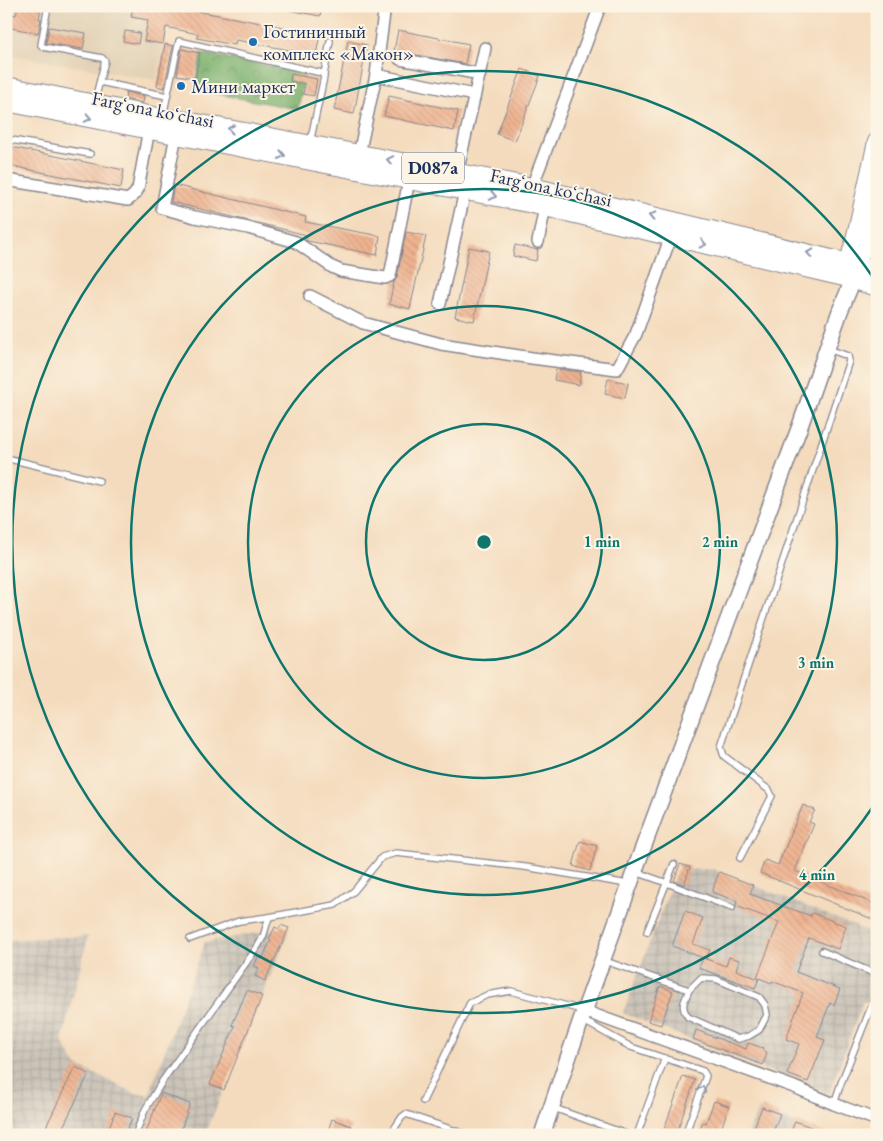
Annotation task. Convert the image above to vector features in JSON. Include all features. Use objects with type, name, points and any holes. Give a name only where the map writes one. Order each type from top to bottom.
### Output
[{"type":"main road","name":"Fargʻona koʻchasi","points":[[6,86],[54,103],[149,130],[464,190],[671,236],[851,271],[877,270]]},
{"type":"main road","name":"Fargʻona koʻchasi","points":[[6,102],[94,104],[532,187],[851,271],[877,287]]},
{"type":"main road","points":[[542,1135],[582,1015],[800,426],[840,311],[851,271],[877,142]]},
{"type":"main road","points":[[851,271],[867,244],[877,200]]},
{"type":"street","points":[[532,187],[600,6]]},
{"type":"street","points":[[359,154],[376,75],[384,13]]},
{"type":"street","points":[[457,173],[485,48]]},
{"type":"street","points":[[400,59],[480,74]]},
{"type":"street","points":[[376,75],[469,94],[474,98]]},
{"type":"street","points":[[6,180],[128,200],[138,189],[149,130]]},
{"type":"street","points":[[176,135],[162,208],[248,228],[296,242],[332,267],[341,270],[385,278],[390,276],[410,180]]},
{"type":"street","points":[[440,304],[464,190]]},
{"type":"street","points":[[538,242],[545,207]]},
{"type":"street","points":[[310,296],[363,323],[441,344],[617,369],[636,334],[671,236]]},
{"type":"street","points":[[582,1015],[794,1087],[877,1120]]},
{"type":"lane","points":[[48,6],[41,45],[43,47],[102,58],[105,61],[94,104]]},
{"type":"lane","points":[[162,118],[179,41],[321,72],[324,75]]},
{"type":"lane","points":[[310,145],[330,41]]},
{"type":"lane","points":[[100,82],[167,96]]},
{"type":"lane","points":[[6,139],[90,154]]},
{"type":"lane","points":[[740,858],[772,796],[769,790],[724,756],[721,747],[849,360],[848,356],[827,349]]},
{"type":"lane","points":[[6,458],[99,481]]},
{"type":"lane","points":[[190,939],[239,921],[335,905],[354,891],[382,857],[396,853],[667,883],[732,908]]},
{"type":"lane","points":[[647,932],[674,864]]},
{"type":"lane","points":[[136,1135],[145,1110],[163,1080],[258,946],[269,917]]},
{"type":"lane","points":[[822,951],[871,972],[877,979]]},
{"type":"lane","points":[[603,960],[689,990]]},
{"type":"lane","points":[[701,978],[716,979],[759,997],[765,1005],[767,1015],[759,1030],[749,1036],[738,1039],[688,1018],[683,1010],[689,990],[701,978]]},
{"type":"lane","points":[[422,1101],[470,1003],[478,998],[511,991],[582,1015],[631,1047],[703,1070],[706,1076],[685,1135]]},
{"type":"lane","points":[[834,1104],[877,992]]},
{"type":"lane","points":[[637,1135],[665,1058]]},
{"type":"lane","points":[[552,1107],[629,1135]]},
{"type":"lane","points":[[390,1135],[406,1114],[468,1135]]},
{"type":"shaded area","points":[[6,6],[171,6],[156,80],[6,54]]},
{"type":"shaded area","points":[[713,869],[877,935],[877,1006],[863,1001],[829,1094],[623,1013],[677,870]]},
{"type":"shaded area","points":[[285,928],[288,933],[205,1135],[6,1135],[6,940],[88,936],[62,1041],[76,1065],[135,1093],[149,1095],[205,942]]},
{"type":"shaded area","points":[[758,1109],[826,1135],[748,1135]]},
{"type":"green space","points":[[201,53],[305,73],[298,109],[195,90]]},
{"type":"building","points":[[18,6],[41,6],[38,33],[6,27],[6,13],[16,15]]},
{"type":"building","points":[[133,6],[192,6],[191,10],[320,34],[316,55],[236,40],[235,45],[197,38],[198,34],[166,27],[163,44],[144,41],[148,20],[131,17]]},
{"type":"building","points":[[289,6],[322,6],[320,16],[289,10]]},
{"type":"building","points":[[49,27],[86,33],[83,49],[46,43]]},
{"type":"building","points":[[398,30],[469,44],[465,64],[394,51]]},
{"type":"building","points":[[125,31],[140,33],[138,44],[123,41]]},
{"type":"building","points":[[348,41],[367,45],[354,114],[334,110]]},
{"type":"building","points":[[165,44],[173,46],[164,88],[157,86]]},
{"type":"building","points":[[182,49],[200,53],[195,78],[177,75]]},
{"type":"building","points":[[522,69],[540,76],[515,141],[497,134]]},
{"type":"building","points":[[291,74],[317,79],[314,96],[303,94],[305,84],[290,81]]},
{"type":"building","points":[[126,92],[144,96],[143,103],[125,99]]},
{"type":"building","points":[[389,96],[458,111],[454,131],[384,116]]},
{"type":"building","points":[[6,146],[124,170],[121,188],[6,165]]},
{"type":"building","points":[[174,185],[306,217],[305,222],[380,236],[377,255],[308,241],[306,240],[307,235],[171,202]]},
{"type":"building","points":[[406,232],[426,236],[410,309],[389,304],[397,277]]},
{"type":"building","points":[[515,245],[538,250],[536,261],[513,256]]},
{"type":"building","points":[[469,247],[489,251],[474,321],[455,317]]},
{"type":"building","points":[[556,369],[581,372],[579,385],[554,380]]},
{"type":"building","points":[[608,379],[628,383],[625,398],[605,394]]},
{"type":"building","points":[[803,805],[815,810],[809,822],[814,824],[795,871],[877,905],[877,921],[760,873],[765,860],[778,865]]},
{"type":"building","points":[[580,841],[597,846],[590,871],[573,866]]},
{"type":"building","points":[[680,864],[690,867],[684,885],[674,881]]},
{"type":"building","points":[[719,872],[753,885],[750,894],[811,916],[812,913],[846,926],[838,949],[809,938],[796,972],[840,989],[834,1005],[830,1003],[817,1037],[825,1040],[808,1082],[787,1074],[799,1044],[786,1039],[803,993],[757,977],[779,922],[736,906],[737,901],[712,892]]},
{"type":"building","points":[[685,911],[703,918],[693,944],[710,950],[706,959],[672,946]]},
{"type":"building","points":[[281,925],[289,928],[265,981],[255,976],[259,968],[254,966],[258,957],[262,959],[275,927],[279,929]]},
{"type":"building","points":[[729,957],[739,960],[736,970],[759,979],[755,988],[699,968],[703,958],[726,966]]},
{"type":"building","points":[[660,986],[673,991],[661,1025],[648,1021]]},
{"type":"building","points":[[247,990],[262,996],[224,1090],[210,1084],[235,1026],[232,1025]]},
{"type":"building","points":[[696,1030],[746,1049],[748,1043],[763,1048],[762,1050],[767,1053],[763,1065],[693,1039]]},
{"type":"building","points":[[75,1067],[89,1074],[58,1135],[42,1135]]},
{"type":"building","points":[[683,1076],[695,1080],[676,1135],[662,1135]]},
{"type":"building","points":[[161,1093],[190,1104],[179,1135],[145,1135]]},
{"type":"building","points":[[714,1101],[729,1106],[719,1135],[714,1135],[700,1129],[703,1122],[706,1123]]},
{"type":"building","points":[[762,1107],[780,1114],[772,1135],[751,1135]]},
{"type":"building","points":[[115,1112],[132,1118],[125,1135],[106,1135]]},
{"type":"building","points":[[332,1119],[351,1126],[348,1135],[337,1135],[328,1131]]},
{"type":"building","points":[[795,1121],[828,1134],[828,1135],[790,1135]]},
{"type":"place","name":"Гостиничный комплекс «Макон»","points":[[253,42]]},
{"type":"place","name":"Мини маркет","points":[[181,86]]}]
